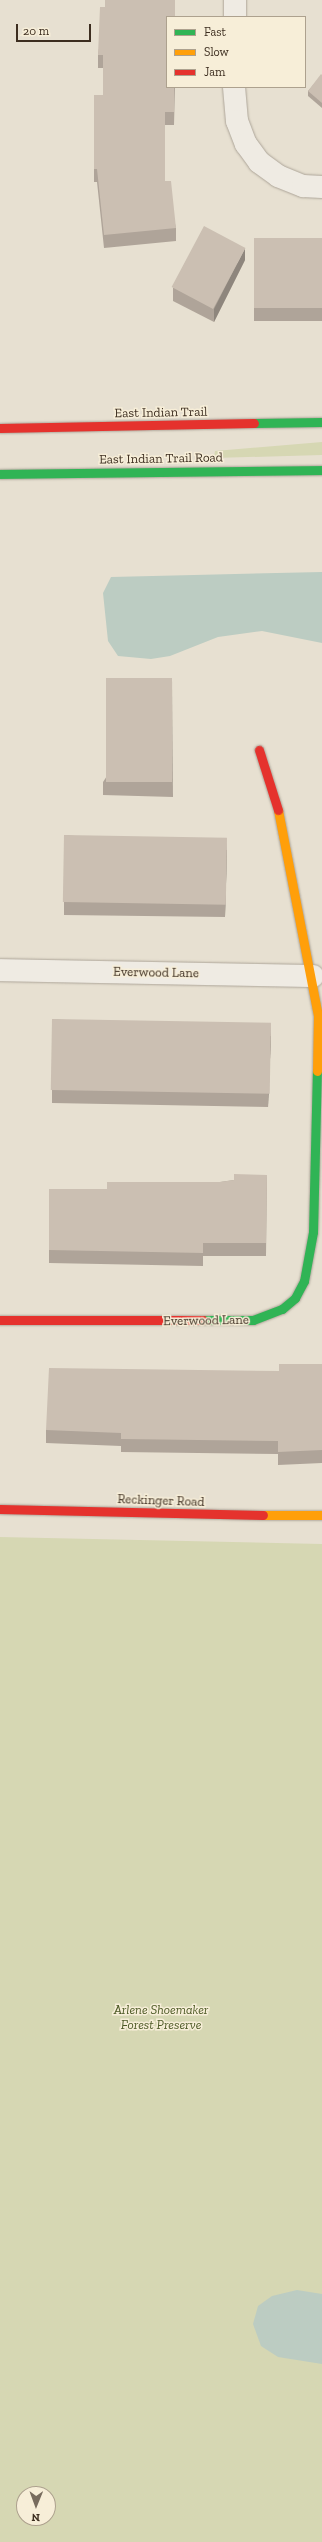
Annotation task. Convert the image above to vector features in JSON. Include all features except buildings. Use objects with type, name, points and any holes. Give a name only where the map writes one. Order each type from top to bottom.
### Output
[{"type":"street","points":[[235,0],[235,16]]},
{"type":"street","points":[[234,88],[237,121],[246,144],[259,162],[278,176],[303,186],[322,187]]},
{"type":"street","name":"East Indian Trail","points":[[0,428],[322,422]]},
{"type":"street","name":"East Indian Trail Road","points":[[0,474],[322,470]]},
{"type":"street","name":"Everwood Lane","points":[[0,1320],[228,1322],[268,1317],[295,1298],[311,1258],[313,1232],[318,1015],[313,976],[284,828],[259,750]]},
{"type":"street","name":"Everwood Lane","points":[[0,970],[313,976]]},
{"type":"street","name":"Reckinger Road","points":[[0,1509],[229,1516],[322,1515]]},
{"type":"green space","points":[[322,442],[322,455],[214,458],[215,451]]},
{"type":"green space","name":"Arlene Shoemaker Forest Preserve","points":[[0,1537],[322,1544],[322,2542],[0,2542]]},
{"type":"shaded area","points":[[322,572],[322,643],[262,631],[218,637],[170,656],[151,659],[118,656],[108,641],[103,593],[111,577]]},
{"type":"shaded area","points":[[297,2290],[322,2294],[322,2364],[278,2357],[261,2346],[253,2324],[258,2306],[272,2296]]},
{"type":"traffic: fast","points":[[254,423],[322,422]]},
{"type":"traffic: fast","points":[[0,474],[322,470]]},
{"type":"traffic: fast","points":[[203,1320],[253,1320],[282,1309],[295,1298],[304,1281],[313,1232],[317,1071]]},
{"type":"traffic: slow","points":[[278,810],[318,1015],[317,1071]]},
{"type":"traffic: slow","points":[[263,1515],[322,1515]]},
{"type":"traffic: jam","points":[[0,428],[254,423]]},
{"type":"traffic: jam","points":[[259,750],[278,810]]},
{"type":"traffic: jam","points":[[0,1320],[203,1320]]},
{"type":"traffic: jam","points":[[0,1509],[263,1515]]}]
